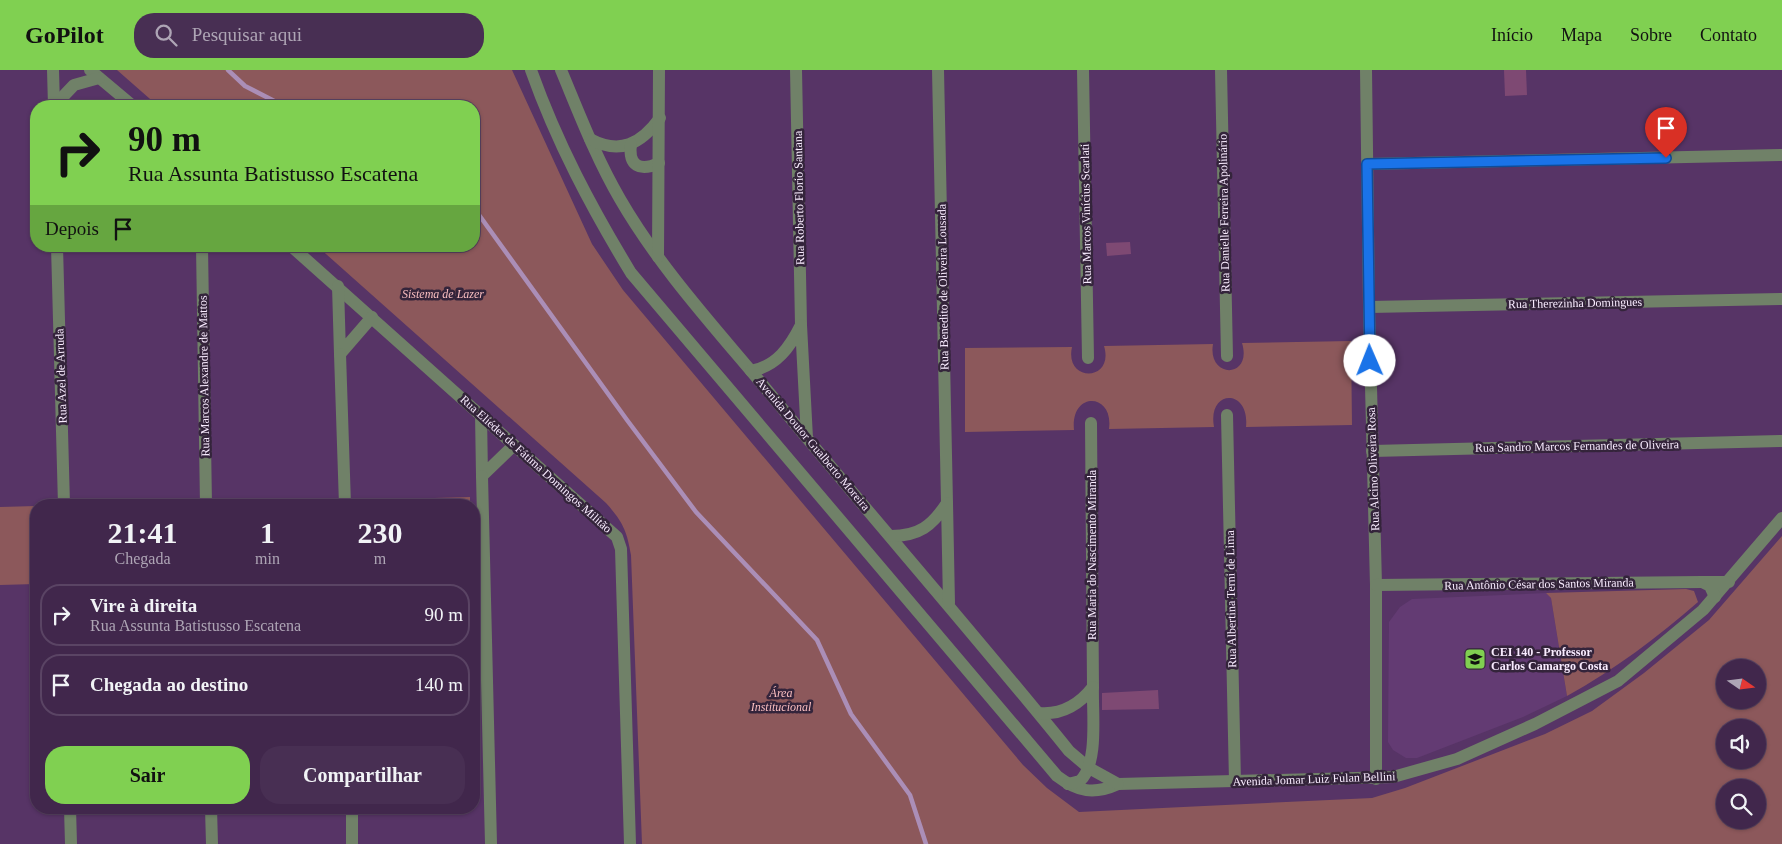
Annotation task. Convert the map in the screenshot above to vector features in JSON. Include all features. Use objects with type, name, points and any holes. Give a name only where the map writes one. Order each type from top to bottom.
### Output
[{"type":"street","points":[[52,70],[54,100]]},
{"type":"street","points":[[531,70],[544,109],[588,202],[632,272],[1057,776],[1080,790],[1098,791],[1118,784]]},
{"type":"street","name":"Avenida Doutor Gualberto Moreira","points":[[561,70],[590,139],[620,198],[658,257],[806,438],[949,604],[1069,751],[1089,768],[1118,784]]},
{"type":"street","points":[[658,257],[659,70]]},
{"type":"street","name":"Rua Roberto Florio Santana","points":[[796,70],[801,325],[806,438]]},
{"type":"street","name":"Rua Benedito de Oliveira Lousada","points":[[938,70],[949,604]]},
{"type":"street","name":"Rua Marcos Vinícius Scarlati","points":[[1083,70],[1088,358]]},
{"type":"street","name":"Rua Danielle Ferreira Apolinário","points":[[1221,70],[1227,356]]},
{"type":"street","name":"Rua Alcino Oliveira Rosa","points":[[1366,70],[1369,307],[1376,586],[1376,778]]},
{"type":"street","points":[[58,100],[74,84],[95,74],[126,100]]},
{"type":"street","points":[[590,139],[604,146],[613,147],[632,144],[649,133],[660,118]]},
{"type":"street","points":[[632,144],[630,152],[635,164],[641,168],[649,168],[659,163]]},
{"type":"street","points":[[1367,164],[1782,155]]},
{"type":"street","name":"Rua Azel de Arruda","points":[[57,252],[64,499]]},
{"type":"street","name":"Rua Marcos Alexandre de Mattos","points":[[202,252],[206,499]]},
{"type":"street","name":"Rua Eliéder de Fátima Domingos Militão","points":[[299,252],[617,537],[621,549],[630,844]]},
{"type":"street","points":[[338,286],[345,499]]},
{"type":"street","name":"Rua Therezinha Domingues","points":[[1369,307],[1782,299]]},
{"type":"street","points":[[340,354],[372,317]]},
{"type":"street","name":"Rua Roberto Florio Santana","points":[[751,370],[761,369],[782,355],[789,347],[801,325]]},
{"type":"street","points":[[481,414],[491,844]]},
{"type":"street","name":"Rua Albertina Terni de Lima","points":[[1227,416],[1235,782]]},
{"type":"street","name":"Rua Maria do Nascimento Miranda","points":[[1089,768],[1092,754],[1093,687],[1091,423]]},
{"type":"street","name":"Rua Sandro Marcos Fernandes de Oliveira","points":[[1372,451],[1782,441]]},
{"type":"street","points":[[482,476],[514,445]]},
{"type":"street","points":[[891,536],[908,536],[923,529],[936,519],[947,503]]},
{"type":"street","name":"Avenida Jomar Luiz Fulan Bellini","points":[[1118,784],[1394,777],[1457,759],[1535,724],[1618,681],[1664,644],[1715,597],[1730,582],[1782,518]]},
{"type":"street","points":[[1702,582],[1710,586],[1715,597]]},
{"type":"street","name":"Rua Antônio César dos Santos Miranda","points":[[1376,586],[1730,582]]},
{"type":"street","points":[[1039,713],[1048,714],[1072,707],[1083,700],[1093,687]]},
{"type":"street","points":[[1068,784],[1080,781],[1089,768]]},
{"type":"street","points":[[1098,791],[1094,782],[1098,777],[1104,776]]},
{"type":"street","points":[[70,814],[71,844]]},
{"type":"street","points":[[211,814],[212,844]]},
{"type":"street","points":[[352,814],[352,844]]},
{"type":"shaded area","name":"CEI 140 - Professor Carlos Camargo Costa","points":[[1546,593],[1551,598],[1567,696],[1523,717],[1417,758],[1406,758],[1393,750],[1388,742],[1389,622],[1400,607],[1412,599]]},
{"type":"green space","name":"Área Institucional","points":[[117,70],[512,70],[592,244],[623,290],[1023,765],[1047,788],[1079,812],[1372,798],[1405,788],[1545,734],[1592,711],[1644,673],[1709,620],[1782,536],[1782,844],[642,844],[631,555],[626,533],[617,516],[606,503],[324,252],[480,252],[480,100],[151,100]]},
{"type":"green space","points":[[1351,341],[1352,425],[1246,427],[1242,405],[1236,400],[1229,398],[1222,400],[1217,405],[1214,414],[1214,427],[1109,429],[1109,417],[1105,408],[1099,403],[1092,401],[1078,408],[1074,430],[965,432],[965,348],[1072,347],[1072,359],[1075,367],[1089,374],[1097,372],[1103,366],[1105,358],[1104,346],[1213,344],[1213,355],[1217,364],[1222,369],[1229,370],[1236,368],[1241,363],[1244,355],[1242,343]]},
{"type":"green space","points":[[470,497],[470,499],[398,499]]},
{"type":"green space","points":[[30,506],[30,584],[0,585],[0,507]]},
{"type":"green space","points":[[1686,589],[1694,591],[1698,602],[1635,652],[1567,696],[1551,598],[1546,593]]},
{"type":"building","points":[[1504,70],[1526,70],[1527,95],[1505,96]]},
{"type":"building","points":[[1130,242],[1131,254],[1107,256],[1106,243]]},
{"type":"building","points":[[1158,690],[1159,709],[1102,710],[1102,693]]},
{"type":"waterway","points":[[228,70],[245,86],[272,100]]},
{"type":"waterway","points":[[480,216],[696,512],[817,640],[851,714],[910,795],[926,844]]},
{"type":"place","name":"CEI 140 - Professor Carlos Camargo Costa","points":[[1475,659]]},
{"type":"route","points":[[1370,361],[1367,164],[1666,158]]},
{"type":"park label","name":"Sistema de Lazer","points":[[443,294]]}]
